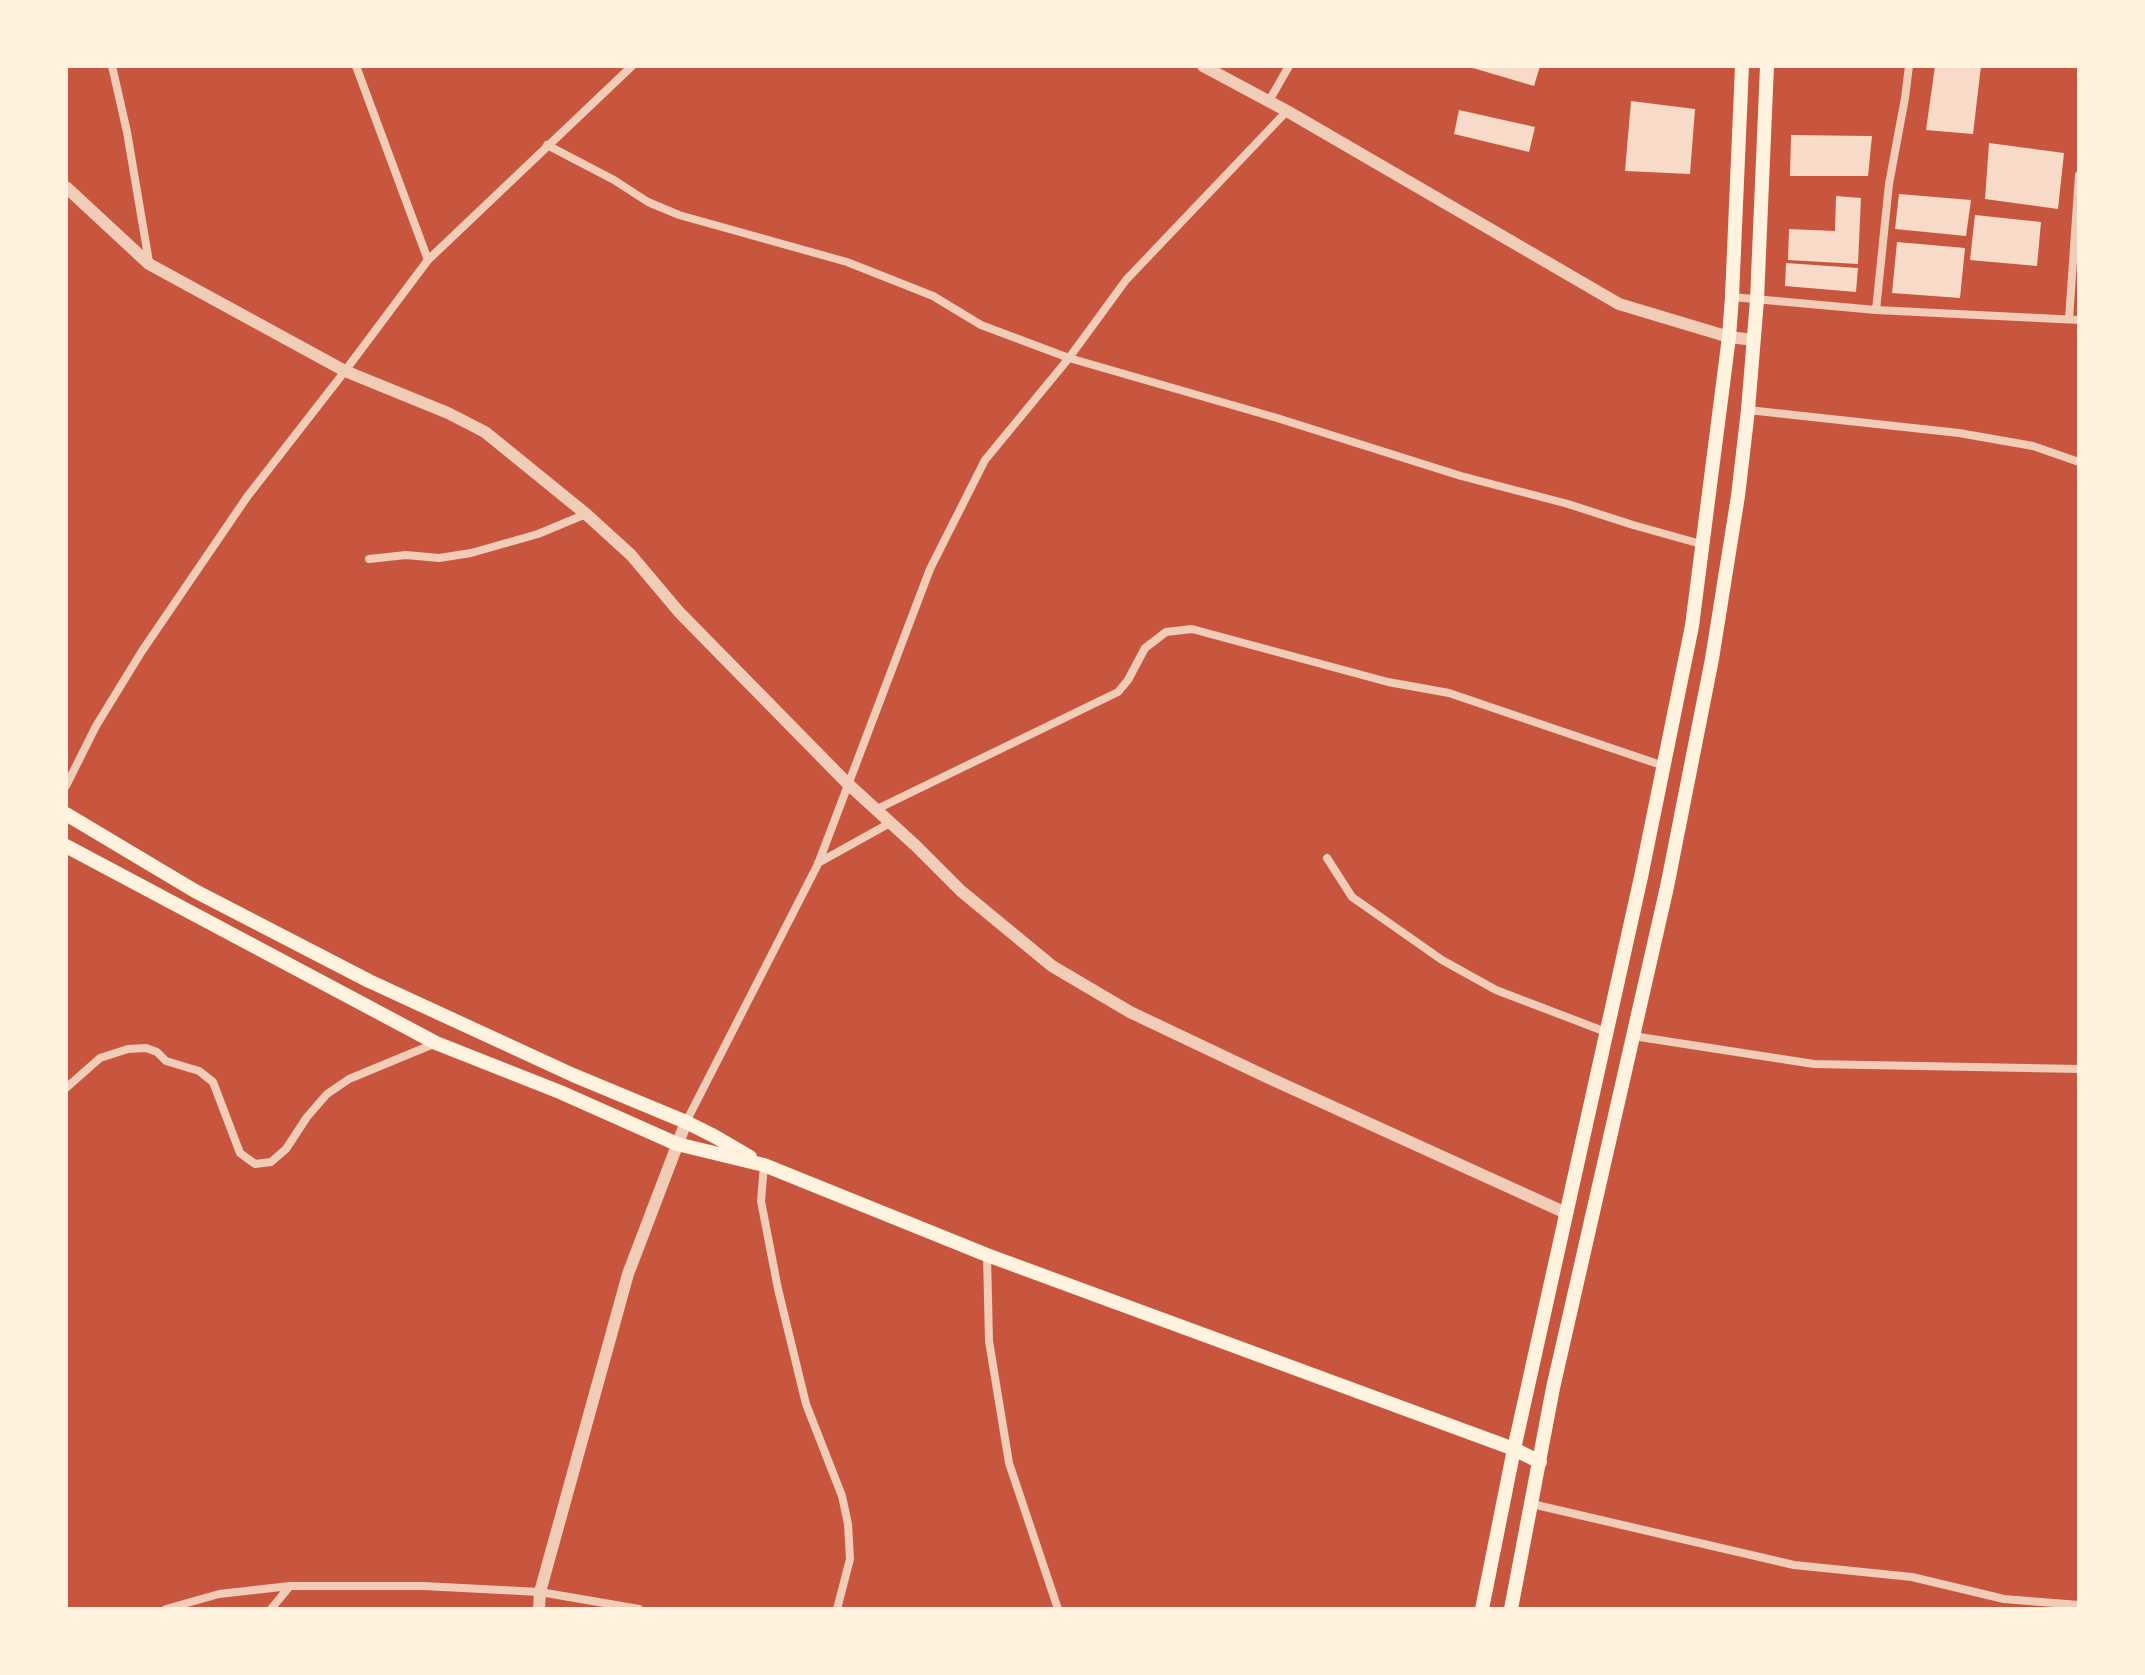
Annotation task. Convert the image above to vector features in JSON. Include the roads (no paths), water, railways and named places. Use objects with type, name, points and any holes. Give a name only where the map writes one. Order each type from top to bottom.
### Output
[{"type":"main road","points":[[1482,1609],[1692,626],[1729,337],[1742,66]]},
{"type":"main road","points":[[1511,1609],[1553,1388],[1667,887],[1712,659],[1738,496],[1748,410],[1757,300],[1767,66]]},
{"type":"main road","points":[[66,814],[195,891],[369,981],[573,1075],[686,1122],[764,1165],[987,1255],[1514,1449],[1540,1462]]},
{"type":"main road","points":[[66,846],[436,1043],[560,1092],[677,1144],[764,1165]]},
{"type":"street","points":[[112,66],[127,132],[149,264]]},
{"type":"street","points":[[356,66],[428,260]]},
{"type":"street","points":[[66,786],[96,726],[142,651],[247,497],[428,260],[632,66]]},
{"type":"street","points":[[1203,66],[1287,111],[1619,304],[1729,337],[1754,340]]},
{"type":"street","points":[[1269,101],[1289,66]]},
{"type":"street","points":[[1876,310],[1889,184],[1909,66]]},
{"type":"street","points":[[539,1609],[540,1592],[628,1274],[686,1122],[818,864],[930,569],[985,460],[1069,358],[1126,280],[1287,111]]},
{"type":"street","points":[[547,145],[614,180],[648,202],[679,215],[847,262],[933,296],[981,325],[1069,358],[1277,418],[1461,476],[1701,544]]},
{"type":"street","points":[[1732,297],[1876,310],[2074,319],[2079,175]]},
{"type":"street","points":[[66,187],[149,264],[345,371],[448,413],[485,432],[631,555],[679,612],[847,783],[961,891],[1052,966],[1130,1012],[1566,1213]]},
{"type":"street","points":[[1748,410],[1959,433],[2033,446],[2079,462]]},
{"type":"street","points":[[369,559],[406,555],[439,558],[471,553],[538,534],[586,514]]},
{"type":"street","points":[[875,810],[1118,692],[1145,648],[1166,632],[1192,629],[1388,682],[1449,693],[1664,766]]},
{"type":"street","points":[[818,864],[890,823]]},
{"type":"street","points":[[1327,858],[1352,897],[1442,960],[1496,990],[1606,1032]]},
{"type":"street","points":[[1633,1036],[1814,1064],[2079,1069]]},
{"type":"street","points":[[66,1088],[100,1058],[128,1049],[146,1048],[157,1052],[166,1061],[199,1071],[213,1082],[240,1153],[255,1164],[271,1162],[286,1149],[327,1094],[349,1079],[436,1043]]},
{"type":"street","points":[[764,1165],[761,1201],[778,1289],[806,1404],[842,1496],[848,1524],[850,1559],[837,1609]]},
{"type":"street","points":[[987,1255],[989,1341],[1009,1463],[1058,1609]]},
{"type":"street","points":[[1532,1504],[1794,1565],[1912,1577],[2004,1599],[2079,1605]]},
{"type":"street","points":[[271,1609],[290,1586]]},
{"type":"street","points":[[166,1609],[219,1594],[290,1586],[423,1586],[540,1592],[639,1609]]}]
